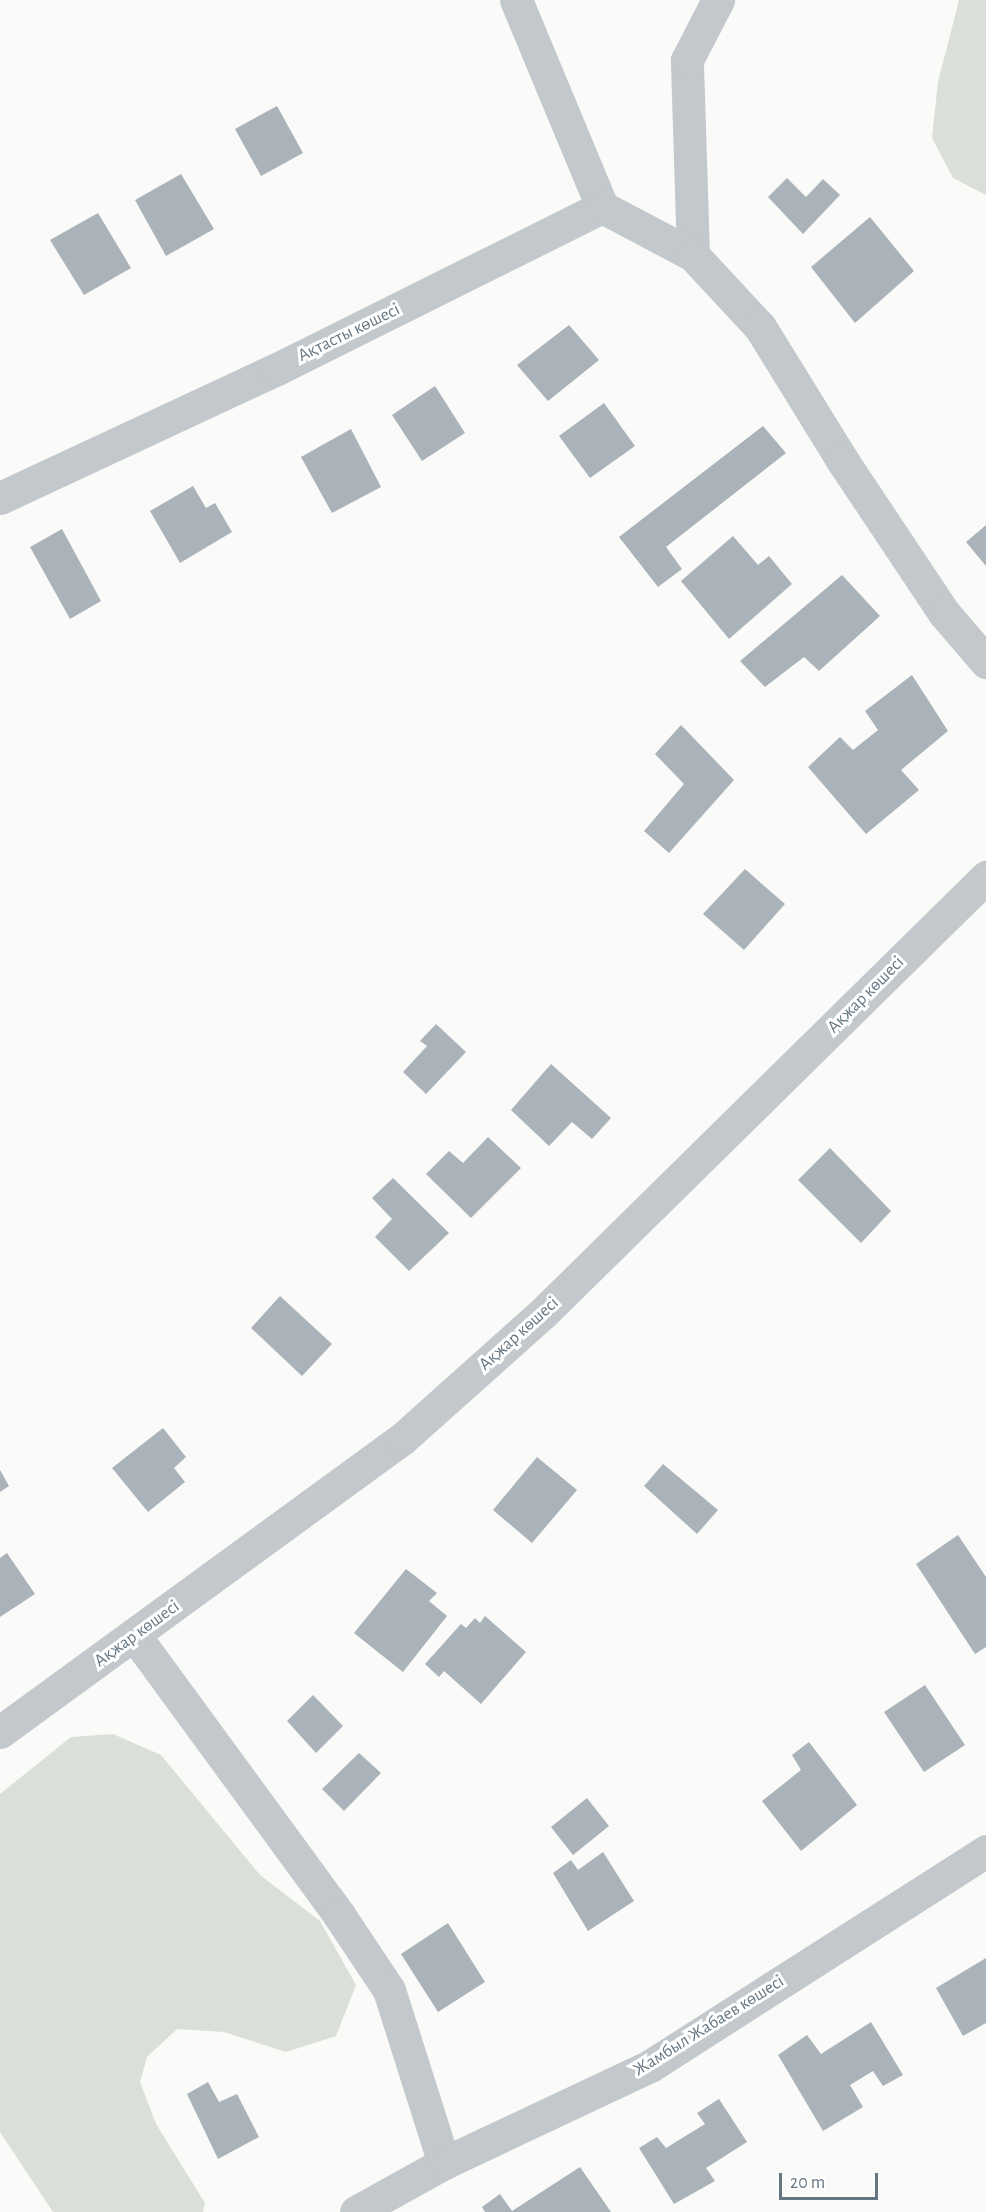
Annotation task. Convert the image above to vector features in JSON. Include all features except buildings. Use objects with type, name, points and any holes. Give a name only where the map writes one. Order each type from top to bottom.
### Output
[{"type":"street","points":[[516,0],[603,207],[693,255],[760,327],[842,460],[944,613],[986,662]]},
{"type":"street","points":[[693,255],[687,60],[718,0]]},
{"type":"street","name":"Ақтасты көшесі","points":[[0,498],[277,369],[603,207]]},
{"type":"street","name":"Ақжар көшесі","points":[[0,1732],[135,1636],[420,1424],[543,1313],[986,877]]},
{"type":"street","points":[[135,1636],[339,1915],[389,1990],[444,2163]]},
{"type":"street","name":"Жамбыл Жабаев көшесі","points":[[356,2212],[444,2163],[650,2066],[986,1851]]},
{"type":"shaded area","points":[[959,0],[986,0],[986,195],[953,178],[932,138],[938,82]]},
{"type":"shaded area","points":[[113,1734],[161,1755],[260,1875],[320,1921],[356,1985],[336,2036],[286,2052],[224,2032],[177,2029],[147,2057],[140,2082],[156,2124],[205,2203],[203,2212],[53,2212],[0,2132],[0,1794],[71,1737]]}]
